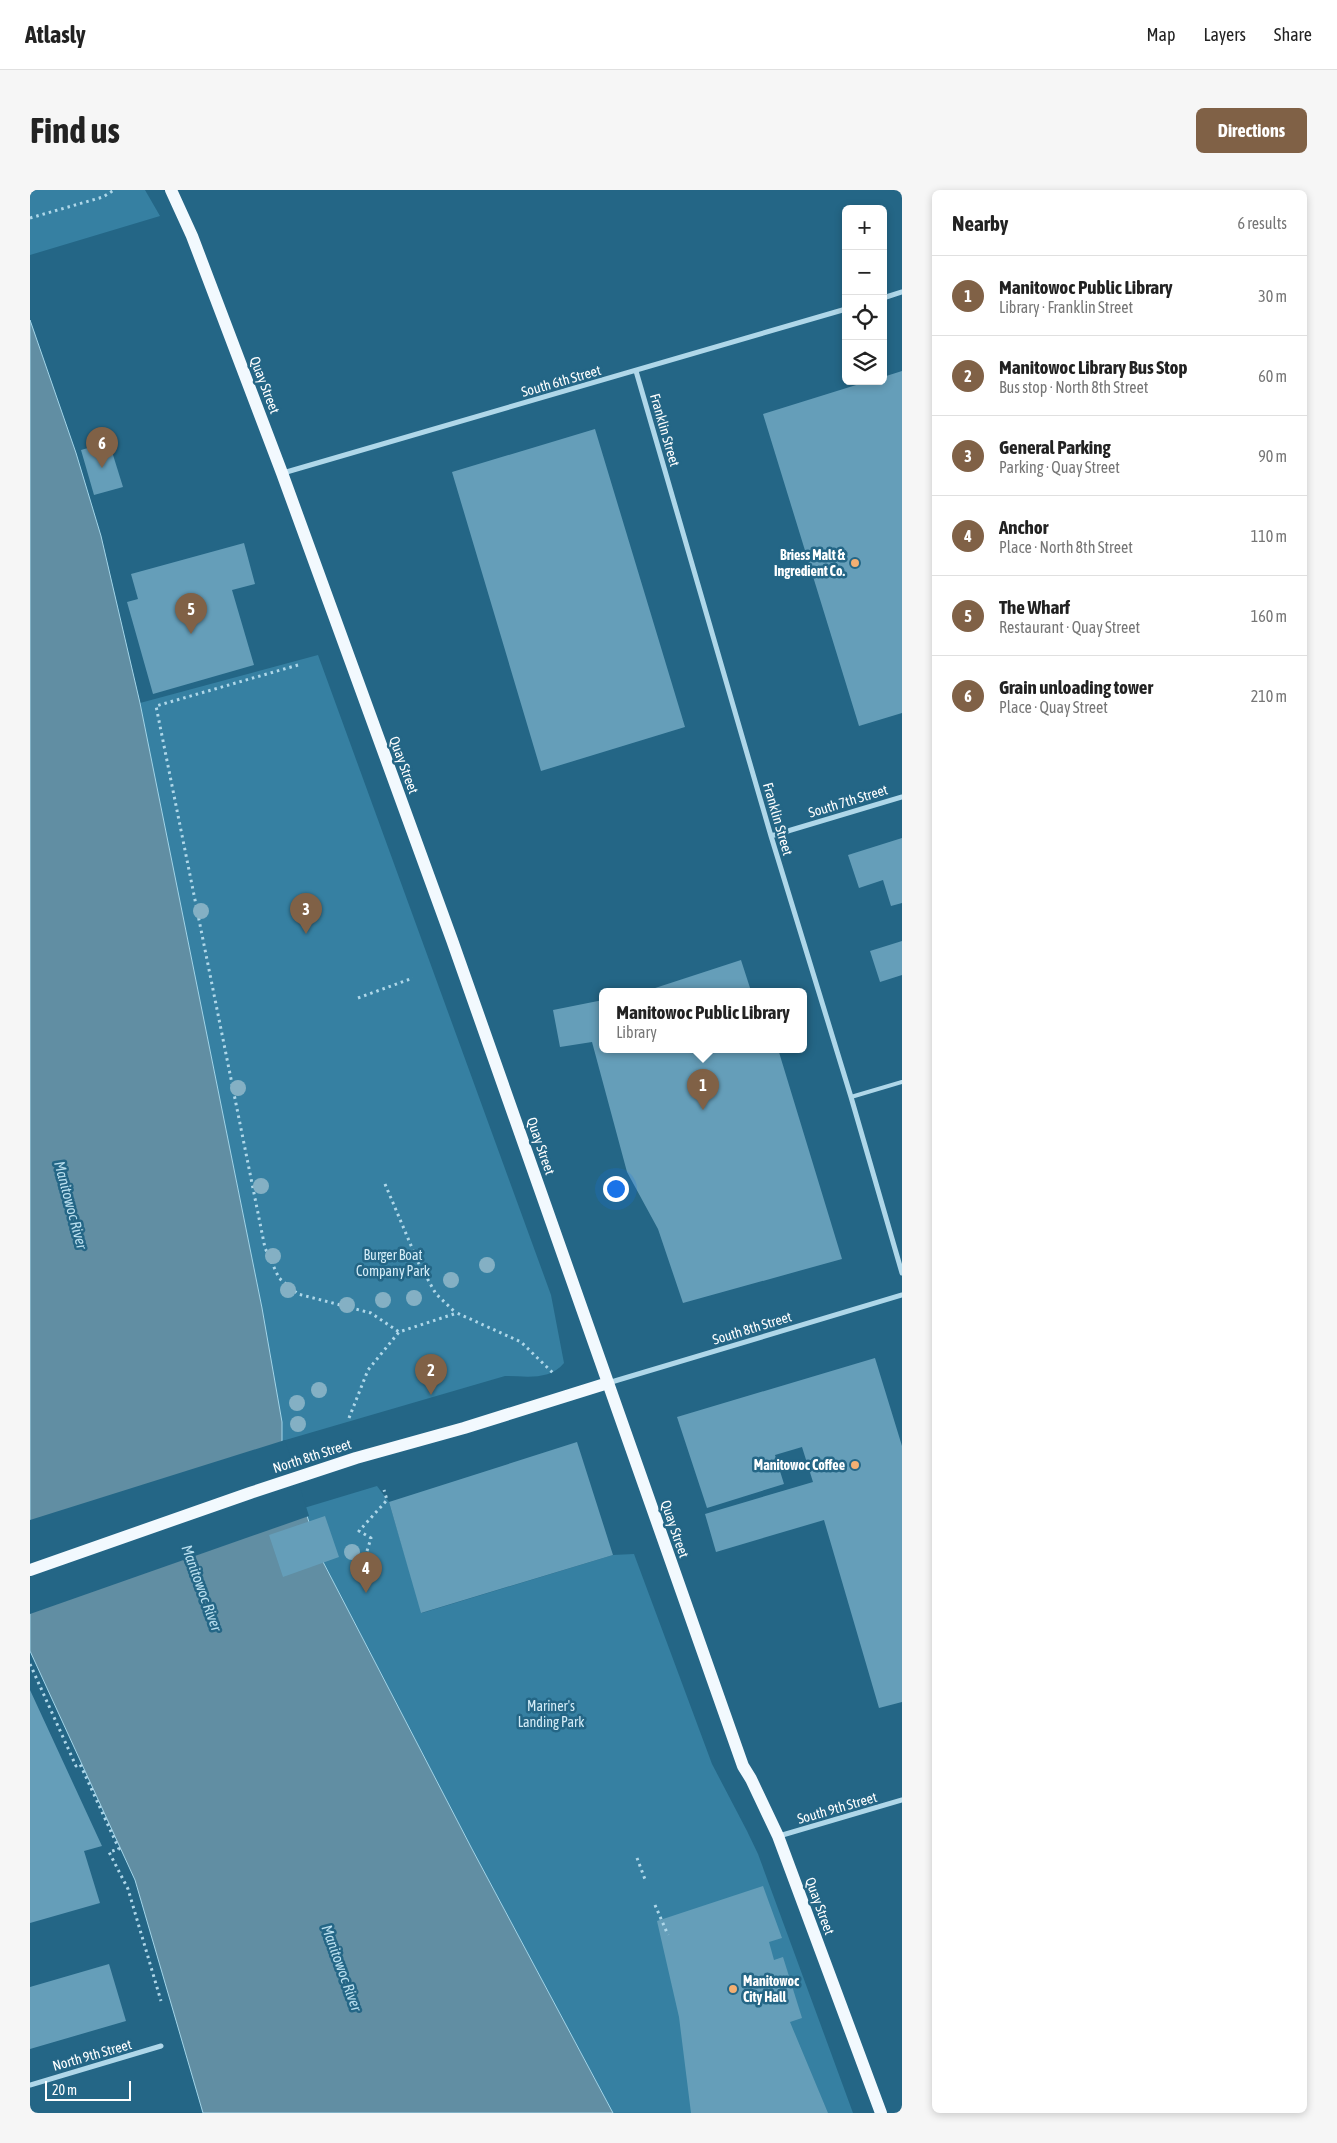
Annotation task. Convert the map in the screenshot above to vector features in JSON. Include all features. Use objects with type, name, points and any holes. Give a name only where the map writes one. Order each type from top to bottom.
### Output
[{"type":"main road","name":"Quay Street","points":[[171,190],[192,236],[282,473],[452,940],[743,1766],[778,1836],[880,2113]]},
{"type":"main road","name":"North 8th Street","points":[[30,1570],[356,1458],[464,1428],[608,1383]]},
{"type":"street","points":[[887,297],[902,292]]},
{"type":"street","name":"South 6th Street","points":[[282,473],[842,310]]},
{"type":"street","name":"Franklin Street","points":[[636,371],[771,836],[851,1097],[902,1273]]},
{"type":"street","name":"South 7th Street","points":[[771,836],[902,796]]},
{"type":"street","name":"South 8th Street","points":[[608,1383],[902,1295]]},
{"type":"street","name":"South 9th Street","points":[[778,1836],[902,1800]]},
{"type":"street","name":"North 9th Street","points":[[30,2085],[161,2046]]},
{"type":"lane","points":[[851,1097],[902,1082]]},
{"type":"path","points":[[30,218],[103,197],[114,190]]},
{"type":"path","points":[[298,666],[156,706],[265,1248],[278,1278],[298,1294],[371,1313],[399,1332]]},
{"type":"path","points":[[358,998],[413,978]]},
{"type":"path","points":[[385,1184],[418,1262],[436,1294],[457,1313],[521,1342],[553,1373]]},
{"type":"path","points":[[349,1418],[368,1370],[399,1332],[457,1313]]},
{"type":"path","points":[[367,1550],[371,1538],[359,1531],[387,1500],[384,1490]]},
{"type":"path","points":[[30,1664],[76,1766],[80,1764],[119,1849],[109,1852],[128,1889],[161,2001]]},
{"type":"path","points":[[637,1858],[646,1882]]},
{"type":"path","points":[[655,1905],[668,1935]]},
{"type":"green space","points":[[30,190],[145,190],[160,216],[30,255]]},
{"type":"green space","name":"Burger Boat Company Park","points":[[318,655],[551,1295],[564,1363],[558,1369],[544,1375],[529,1377],[505,1376],[282,1441],[282,1422],[262,1308],[140,703]]},
{"type":"green space","name":"Mariner's Landing Park","points":[[377,1486],[389,1502],[422,1613],[613,1555],[634,1554],[712,1764],[758,1854],[853,2113],[613,2113],[472,1849],[321,1558],[304,1508]]},
{"type":"water","name":"Manitowoc River","points":[[30,320],[76,453],[101,536],[140,703],[262,1308],[282,1422],[282,1441],[321,1558],[472,1849],[613,2113],[203,2113],[135,1880],[30,1651]]},
{"type":"pier","points":[[285,1440],[309,1516],[30,1614],[30,1520]]},
{"type":"building","name":"Briess Malt & Ingredient Co.","points":[[902,371],[902,713],[859,726],[763,414],[856,385],[887,385],[887,376]]},
{"type":"building","points":[[595,429],[685,727],[541,771],[452,472]]},
{"type":"building","points":[[109,442],[123,487],[94,495],[81,450]]},
{"type":"building","points":[[244,543],[255,584],[232,590],[254,665],[153,694],[127,602],[138,599],[131,574]]},
{"type":"building","points":[[902,838],[902,903],[891,906],[883,880],[859,888],[848,855]]},
{"type":"building","points":[[902,941],[902,975],[880,982],[870,951]]},
{"type":"building","points":[[741,960],[750,988],[655,988]]},
{"type":"building","points":[[599,1001],[599,1053],[779,1053],[842,1259],[683,1303],[658,1229],[627,1172],[592,1042],[560,1047],[553,1010]]},
{"type":"building","points":[[875,1358],[902,1446],[902,1702],[879,1708],[824,1520],[716,1552],[705,1514],[813,1482],[802,1447],[775,1455],[784,1484],[707,1508],[677,1417]]},
{"type":"building","points":[[577,1442],[613,1555],[421,1613],[389,1502]]},
{"type":"building","points":[[325,1516],[339,1557],[283,1577],[269,1535]]},
{"type":"building","points":[[30,1690],[102,1846],[84,1851],[100,1903],[30,1923]]},
{"type":"building","name":"Manitowoc City Hall","points":[[763,1886],[782,1938],[769,1942],[774,1960],[783,1957],[802,2018],[790,2022],[828,2113],[691,2113],[679,2017],[657,1921]]},
{"type":"building","points":[[109,1964],[126,2021],[30,2049],[30,1987]]},
{"type":"place","name":"Grain unloading tower","points":[[102,468]]},
{"type":"place","name":"Briess Malt & Ingredient Co.","points":[[855,563]]},
{"type":"place","name":"The Wharf","points":[[191,634]]},
{"type":"place","name":"General Parking","points":[[306,934]]},
{"type":"place","name":"Manitowoc Public Library","points":[[703,1110]]},
{"type":"place","name":"Manitowoc Library Bus Stop","points":[[431,1395]]},
{"type":"place","name":"Manitowoc Coffee","points":[[855,1465]]},
{"type":"place","name":"Anchor","points":[[366,1593]]},
{"type":"place","name":"Manitowoc City Hall","points":[[733,1989]]}]
